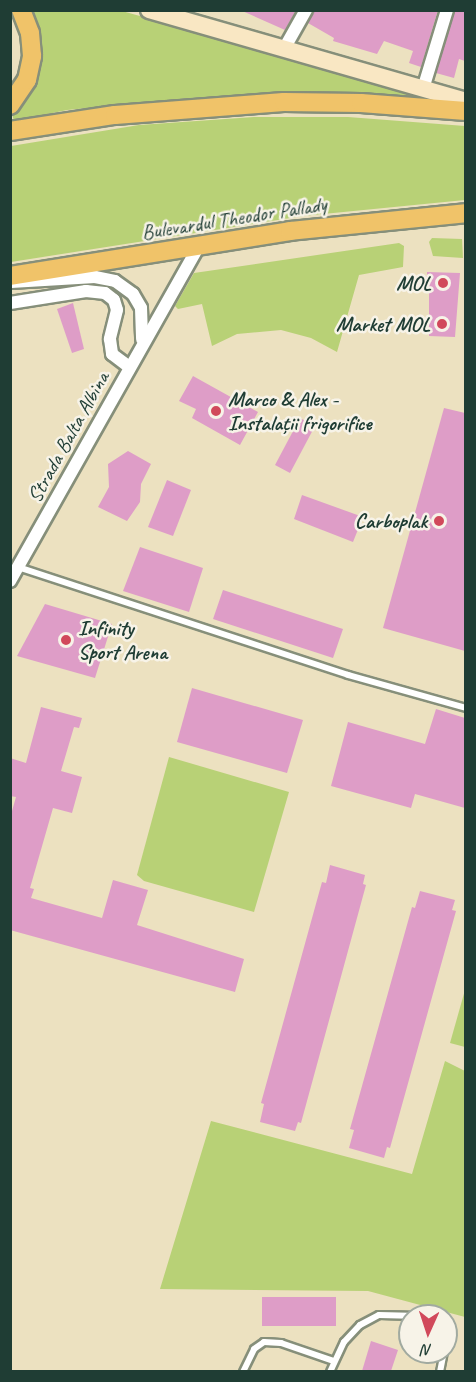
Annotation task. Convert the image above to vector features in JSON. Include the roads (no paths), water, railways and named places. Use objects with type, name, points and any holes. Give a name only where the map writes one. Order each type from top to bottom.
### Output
[{"type":"main road","points":[[10,105],[27,80],[32,56],[30,33],[21,10]]},
{"type":"main road","points":[[149,10],[465,101]]},
{"type":"main road","points":[[10,131],[115,115],[284,102],[361,103],[465,111]]},
{"type":"main road","name":"Bulevardul Theodor Pallady","points":[[10,276],[348,223],[465,213]]},
{"type":"street","points":[[284,49],[306,10]]},
{"type":"street","points":[[423,89],[447,10]]},
{"type":"street","name":"Strada Balta Albina","points":[[10,580],[199,245]]},
{"type":"street","points":[[10,282],[95,277],[115,281],[133,294],[141,308],[142,343]]},
{"type":"street","points":[[10,303],[86,291],[105,293],[114,300],[117,310],[110,339],[112,354],[129,367]]},
{"type":"lane","points":[[18,567],[348,675],[465,708]]},
{"type":"lane","points":[[330,1371],[344,1342],[360,1325],[379,1315],[398,1315]]},
{"type":"lane","points":[[243,1371],[254,1349],[264,1342],[281,1343],[334,1361]]},
{"type":"place","name":"MOL","points":[[443,283]]},
{"type":"place","name":"Market MOL","points":[[442,324]]},
{"type":"place","name":"Marco & Alex - Instalații frigorifice","points":[[216,411]]},
{"type":"place","name":"Carboplak","points":[[439,521]]},
{"type":"place","name":"Infinity Sport Arena","points":[[66,640]]}]
